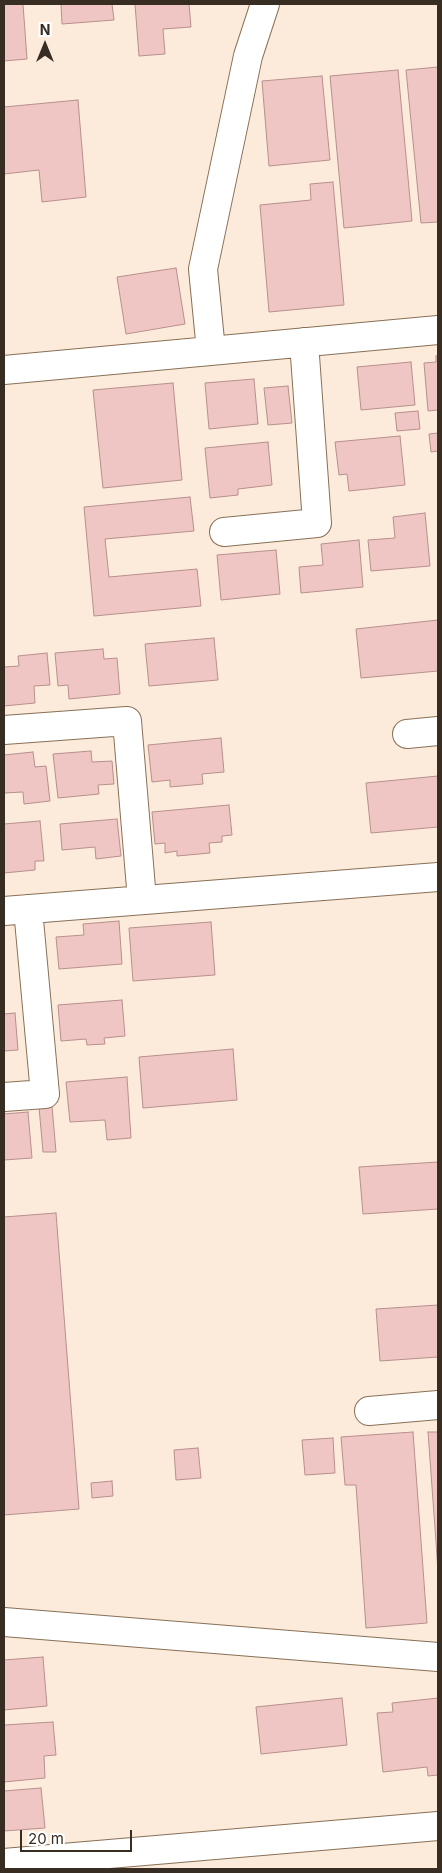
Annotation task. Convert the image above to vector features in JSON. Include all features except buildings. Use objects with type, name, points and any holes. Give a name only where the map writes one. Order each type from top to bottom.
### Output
[{"type":"street","points":[[211,351],[203,269],[248,56],[265,4]]},
{"type":"street","points":[[4,370],[438,330]]},
{"type":"street","points":[[224,532],[317,523],[304,342]]},
{"type":"street","points":[[4,730],[127,721],[142,900]]},
{"type":"street","points":[[407,734],[438,731]]},
{"type":"street","points":[[4,1097],[46,1094],[16,910],[438,877]]},
{"type":"street","points":[[369,1411],[438,1404]]},
{"type":"street","points":[[4,1622],[438,1657]]},
{"type":"street","points":[[4,1863],[438,1826]]}]
